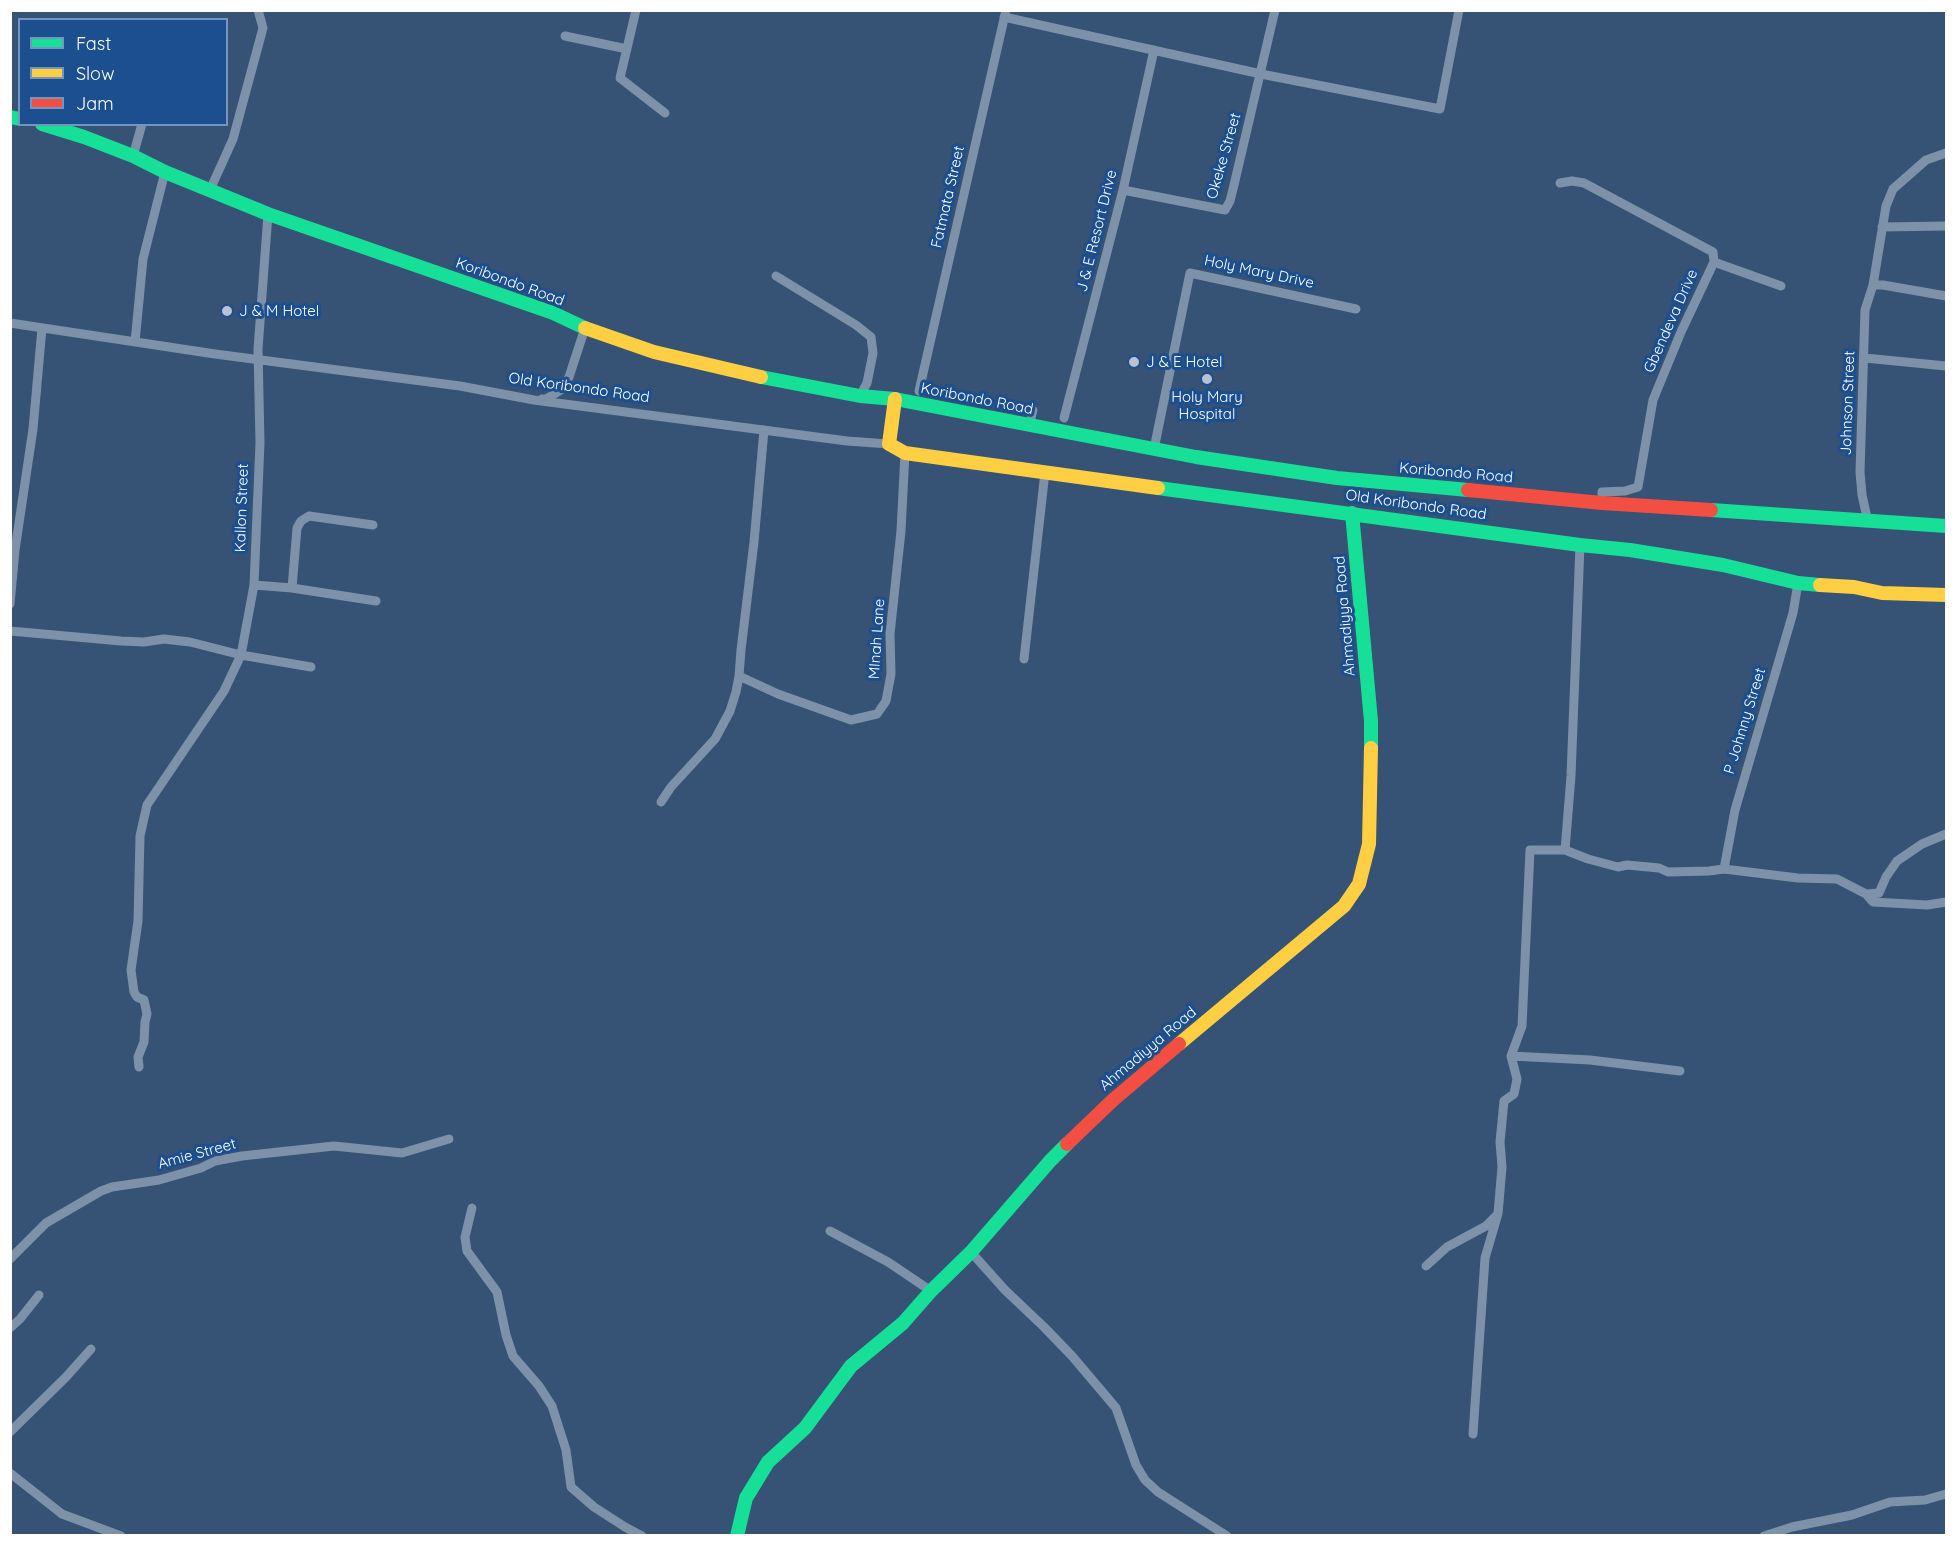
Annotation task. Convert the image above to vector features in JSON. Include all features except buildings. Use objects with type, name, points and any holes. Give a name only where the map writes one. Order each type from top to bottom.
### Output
[{"type":"main road","name":"Koribondo Road","points":[[48,126],[133,156],[165,172],[268,214],[553,313],[585,328],[654,352],[729,371],[860,396],[895,399],[1154,449],[1337,478],[1602,503],[1947,526]]},
{"type":"main road","points":[[889,444],[895,399]]},
{"type":"main road","name":"Old Koribondo Road","points":[[889,444],[905,453],[1630,550],[1724,566],[1797,583],[1854,587],[1882,593],[1943,595]]},
{"type":"main road","name":"Ahmadiyya Road","points":[[737,1536],[746,1498],[768,1462],[805,1428],[851,1366],[903,1323],[971,1252],[1050,1161],[1113,1100],[1344,906],[1359,884],[1370,844],[1371,721],[1352,513]]},
{"type":"street","points":[[210,190],[233,139],[263,28],[258,10]]},
{"type":"street","points":[[636,10],[620,78],[665,113]]},
{"type":"street","name":"Okeke Street","points":[[1123,190],[1225,210],[1232,193],[1275,10]]},
{"type":"street","points":[[1005,14],[1261,74],[1440,109],[1459,10]]},
{"type":"street","name":"Fatmata Street","points":[[919,391],[1005,14]]},
{"type":"street","points":[[565,36],[627,49]]},
{"type":"street","name":"J & E Resort Drive","points":[[1064,418],[1123,190],[1154,50]]},
{"type":"street","points":[[133,156],[141,126]]},
{"type":"street","name":"Johnson Street","points":[[1868,522],[1860,472],[1865,310],[1873,285],[1886,207],[1893,189],[1926,160],[1947,153]]},
{"type":"street","points":[[135,342],[143,259],[165,172]]},
{"type":"street","name":"Gbendeva Drive","points":[[1560,183],[1578,182],[1599,191],[1713,252],[1714,262],[1681,332],[1653,400],[1638,488],[1624,492],[1602,492],[1602,503]]},
{"type":"street","name":"Kallon Street","points":[[139,1067],[138,1057],[144,1042],[147,1014],[144,1000],[137,997],[134,992],[131,970],[138,921],[140,836],[147,805],[224,691],[241,655],[254,585],[262,360],[258,350],[268,214]]},
{"type":"street","points":[[1882,227],[1947,226]]},
{"type":"street","points":[[1714,262],[1782,286]]},
{"type":"street","name":"Holy Mary Drive","points":[[1154,449],[1190,273],[1356,309]]},
{"type":"street","points":[[776,276],[871,337],[873,353],[867,383],[860,396]]},
{"type":"street","points":[[1873,285],[1947,296]]},
{"type":"street","name":"Old Koribondo Road","points":[[10,323],[460,386],[534,400],[847,441],[889,444]]},
{"type":"street","points":[[10,604],[13,550],[33,429],[42,328]]},
{"type":"street","points":[[534,400],[546,399],[561,390],[569,377],[585,328]]},
{"type":"street","points":[[1865,358],[1947,366]]},
{"type":"street","points":[[1029,426],[1033,410]]},
{"type":"street","points":[[661,802],[671,787],[715,739],[730,711],[739,676],[764,430]]},
{"type":"street","name":"MInah Lane","points":[[739,676],[851,720],[877,714],[886,701],[891,674],[890,634],[901,531],[905,453]]},
{"type":"street","points":[[1024,659],[1045,472]]},
{"type":"street","points":[[292,588],[297,528],[301,521],[309,516],[373,525]]},
{"type":"street","points":[[1565,850],[1571,776],[1580,545]]},
{"type":"street","name":"P Johnny Street","points":[[1724,869],[1735,810],[1793,613],[1797,583]]},
{"type":"street","points":[[254,585],[292,588],[375,601]]},
{"type":"street","points":[[10,631],[121,641],[144,642],[164,639],[190,642],[241,655],[311,667]]},
{"type":"street","points":[[1866,894],[1879,893],[1897,861],[1922,844],[1947,834]]},
{"type":"street","points":[[1473,1434],[1485,1258],[1498,1214],[1502,1167],[1500,1142],[1504,1101],[1514,1094],[1518,1079],[1511,1056],[1522,1026],[1530,850],[1565,850],[1618,867],[1627,865],[1659,868],[1668,873],[1724,869],[1798,878],[1837,879],[1866,894],[1873,902],[1927,905],[1947,902]]},
{"type":"street","points":[[1511,1056],[1590,1060],[1680,1071]]},
{"type":"street","name":"Amie Street","points":[[10,1259],[45,1223],[112,1187],[159,1180],[201,1168],[215,1161],[242,1156],[334,1146],[402,1153],[449,1139]]},
{"type":"street","points":[[472,1208],[465,1237],[467,1251],[497,1292],[513,1356],[539,1386],[552,1406],[566,1450],[571,1487],[624,1531],[642,1536]]},
{"type":"street","points":[[1426,1266],[1447,1247],[1486,1226],[1498,1214]]},
{"type":"street","points":[[830,1231],[888,1262],[931,1292]]},
{"type":"street","points":[[971,1252],[1005,1290],[1072,1356],[1116,1408],[1136,1465],[1145,1480],[1158,1492],[1227,1536]]},
{"type":"street","points":[[10,1328],[39,1295]]},
{"type":"street","points":[[10,1432],[91,1349]]},
{"type":"street","points":[[10,1473],[62,1514],[121,1536]]},
{"type":"street","points":[[1764,1536],[1792,1527],[1852,1515],[1890,1502],[1925,1500],[1947,1494]]},
{"type":"traffic: fast","points":[[10,117],[18,119]]},
{"type":"traffic: fast","points":[[48,126],[133,156],[165,172],[268,214],[553,313],[585,328]]},
{"type":"traffic: fast","points":[[761,377],[860,396],[895,399],[1196,457],[1337,478],[1468,490]]},
{"type":"traffic: fast","points":[[1158,488],[1630,550],[1723,565],[1798,583],[1820,585]]},
{"type":"traffic: fast","points":[[1711,510],[1946,526]]},
{"type":"traffic: fast","points":[[1352,513],[1371,721],[1371,748]]},
{"type":"traffic: fast","points":[[737,1536],[746,1498],[768,1462],[805,1428],[851,1366],[903,1323],[931,1291],[971,1252],[1067,1144]]},
{"type":"traffic: slow","points":[[585,328],[654,352],[761,377]]},
{"type":"traffic: slow","points":[[895,399],[889,444],[905,453],[1158,488]]},
{"type":"traffic: slow","points":[[1820,585],[1854,587],[1882,593],[1946,595]]},
{"type":"traffic: slow","points":[[1179,1044],[1344,906],[1359,884],[1369,844],[1371,748]]},
{"type":"traffic: jam","points":[[1468,490],[1602,503],[1711,510]]},
{"type":"traffic: jam","points":[[1067,1144],[1113,1100],[1179,1044]]},
{"type":"place","name":"J & M Hotel","points":[[227,311]]},
{"type":"place","name":"J & E Hotel","points":[[1134,362]]},
{"type":"place","name":"Holy Mary Hospital","points":[[1207,379]]}]
